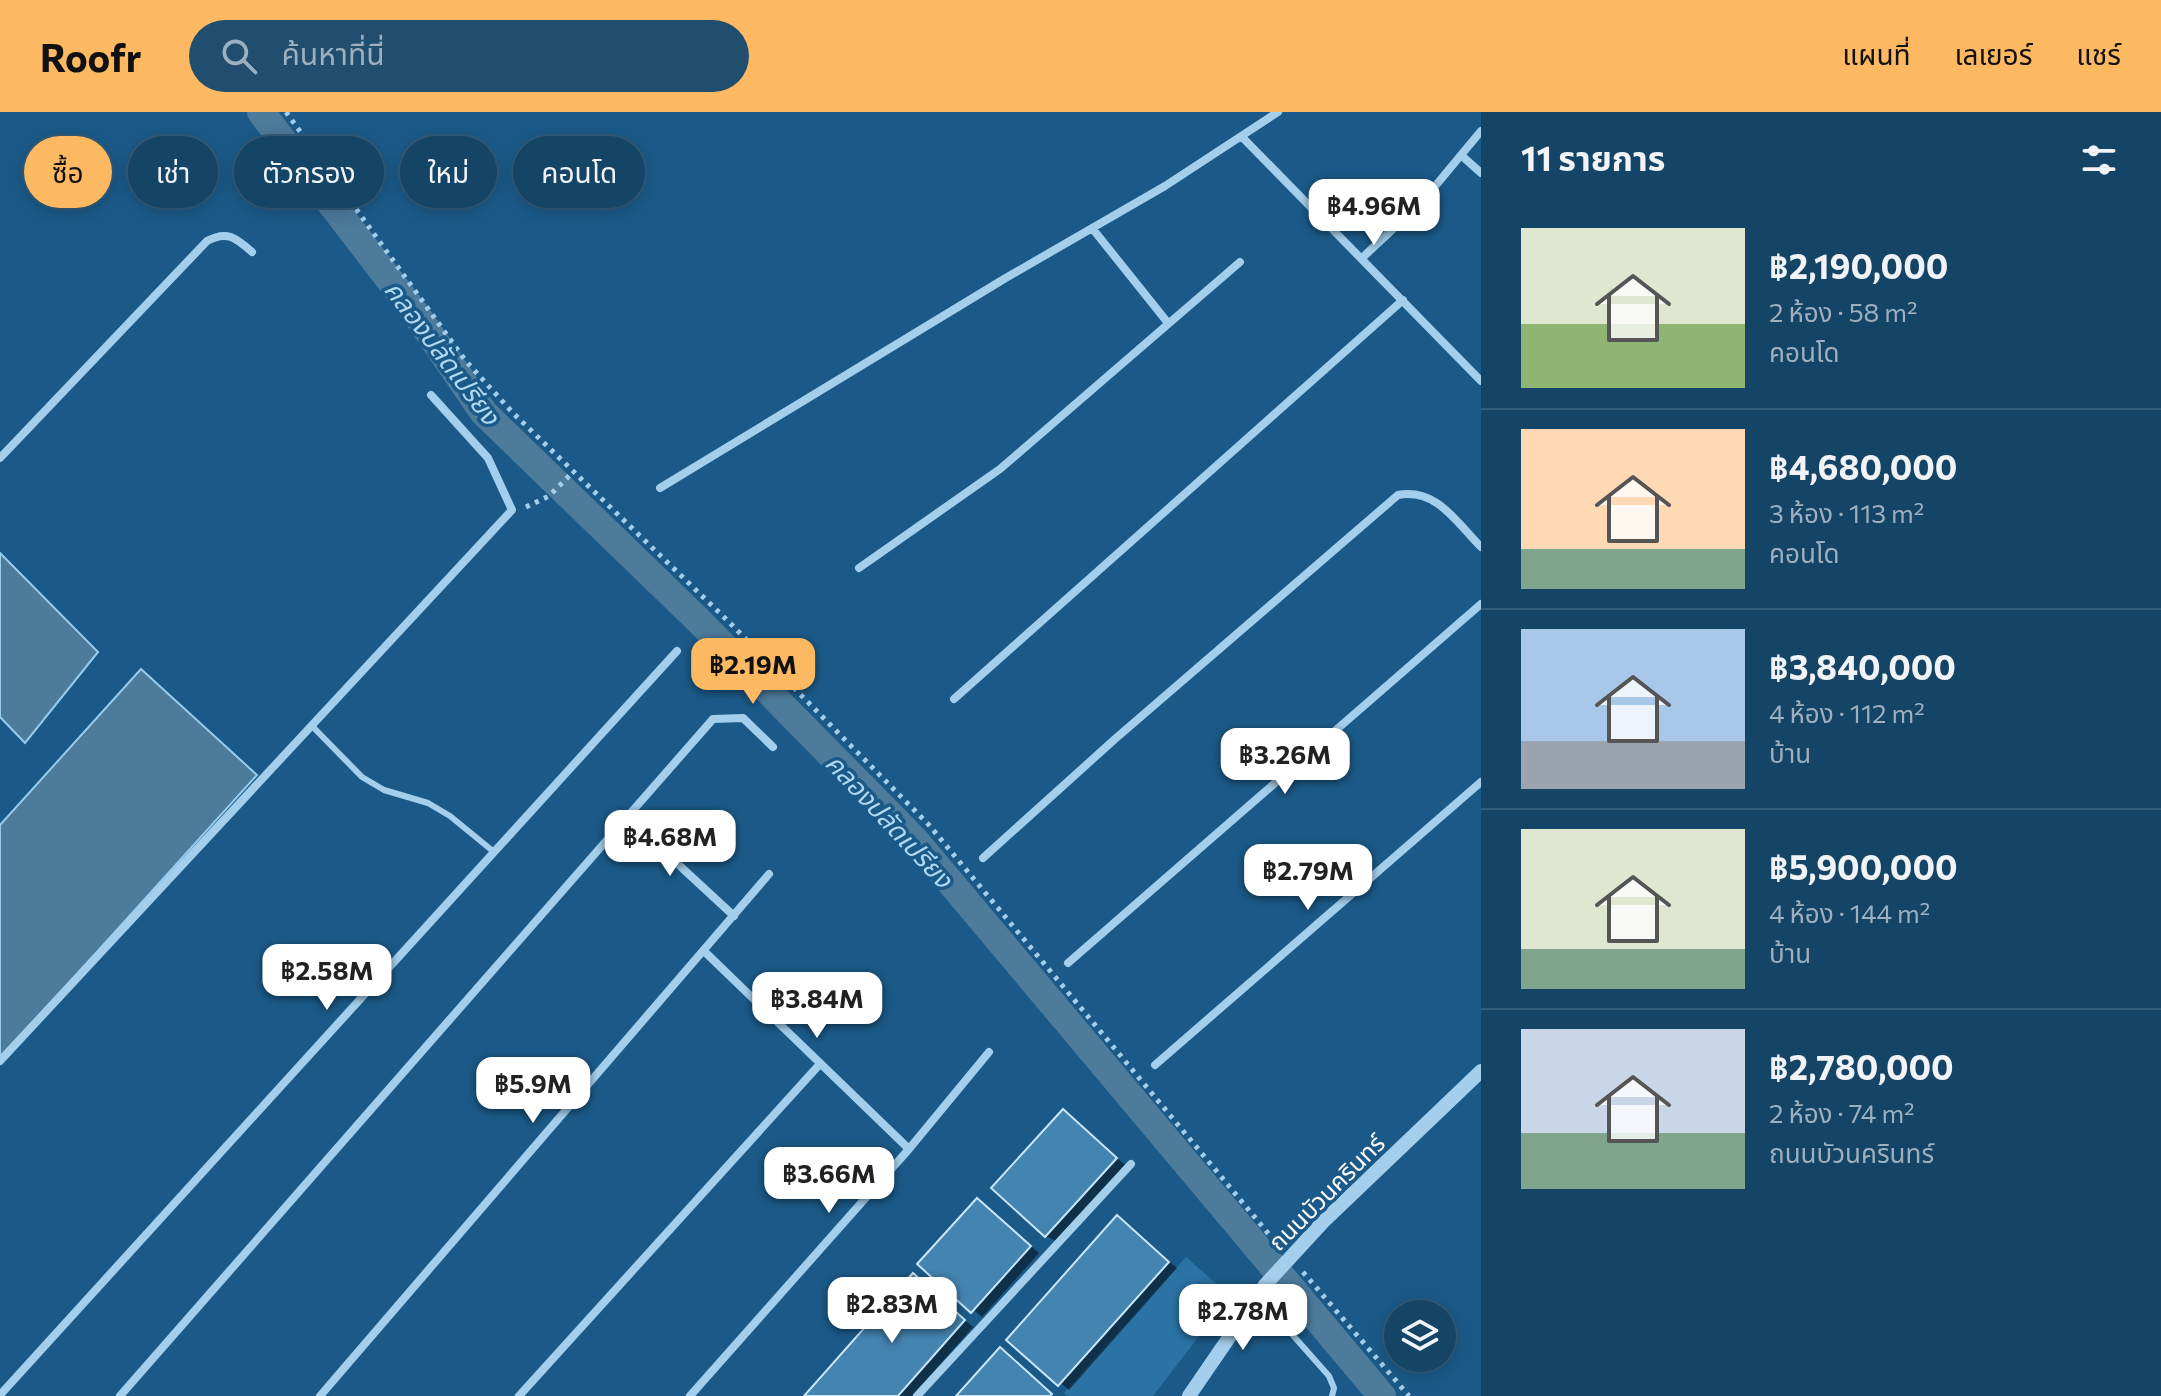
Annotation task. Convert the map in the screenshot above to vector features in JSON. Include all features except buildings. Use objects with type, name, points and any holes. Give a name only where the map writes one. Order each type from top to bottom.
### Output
[{"type":"street","points":[[660,488],[1242,137],[1278,112]]},
{"type":"street","points":[[1362,258],[1422,202],[1481,131]]},
{"type":"street","points":[[1242,137],[1481,381]]},
{"type":"street","points":[[1461,155],[1481,173]]},
{"type":"street","points":[[1092,228],[1168,323]]},
{"type":"street","points":[[0,458],[207,241],[219,235],[233,235],[252,252]]},
{"type":"street","points":[[859,568],[1000,469],[1240,262]]},
{"type":"street","points":[[954,699],[1403,300]]},
{"type":"street","points":[[0,1061],[512,510],[488,458],[431,395]]},
{"type":"street","points":[[983,858],[1115,739],[1398,495],[1416,492],[1431,497],[1481,547]]},
{"type":"street","points":[[1068,963],[1481,604]]},
{"type":"street","points":[[0,1395],[677,651]]},
{"type":"street","points":[[120,1396],[713,719],[743,718],[773,747]]},
{"type":"street","points":[[1155,1065],[1481,782]]},
{"type":"street","points":[[627,817],[734,916]]},
{"type":"street","points":[[320,1396],[769,874]]},
{"type":"street","points":[[705,952],[909,1149]]},
{"type":"street","points":[[690,1396],[909,1149],[989,1052]]},
{"type":"street","points":[[519,1396],[819,1065]]},
{"type":"street","name":"ถนนบัวนครินทร์","points":[[1189,1396],[1262,1290],[1323,1222],[1481,1071]]},
{"type":"street","points":[[917,1396],[1131,1164]]},
{"type":"lane","points":[[312,726],[362,777],[439,810],[494,852]]},
{"type":"lane","points":[[1262,1290],[1329,1376],[1334,1388],[1332,1396]]},
{"type":"path","points":[[286,112],[465,360],[573,472],[729,622],[929,825],[1279,1245]]},
{"type":"path","points":[[512,510],[549,496],[573,472]]},
{"type":"path","points":[[1299,1268],[1409,1396]]},
{"type":"shaded area","points":[[0,553],[98,652],[25,743],[0,717]]},
{"type":"shaded area","points":[[141,669],[257,775],[0,1059],[0,825]]},
{"type":"shaded area","points":[[1186,1257],[1230,1296],[1153,1396],[1068,1396],[1064,1393]]},
{"type":"waterway","name":"คลองปลัดเปรียง","points":[[261,112],[418,317],[484,413],[696,618],[914,839],[1382,1396]]}]
